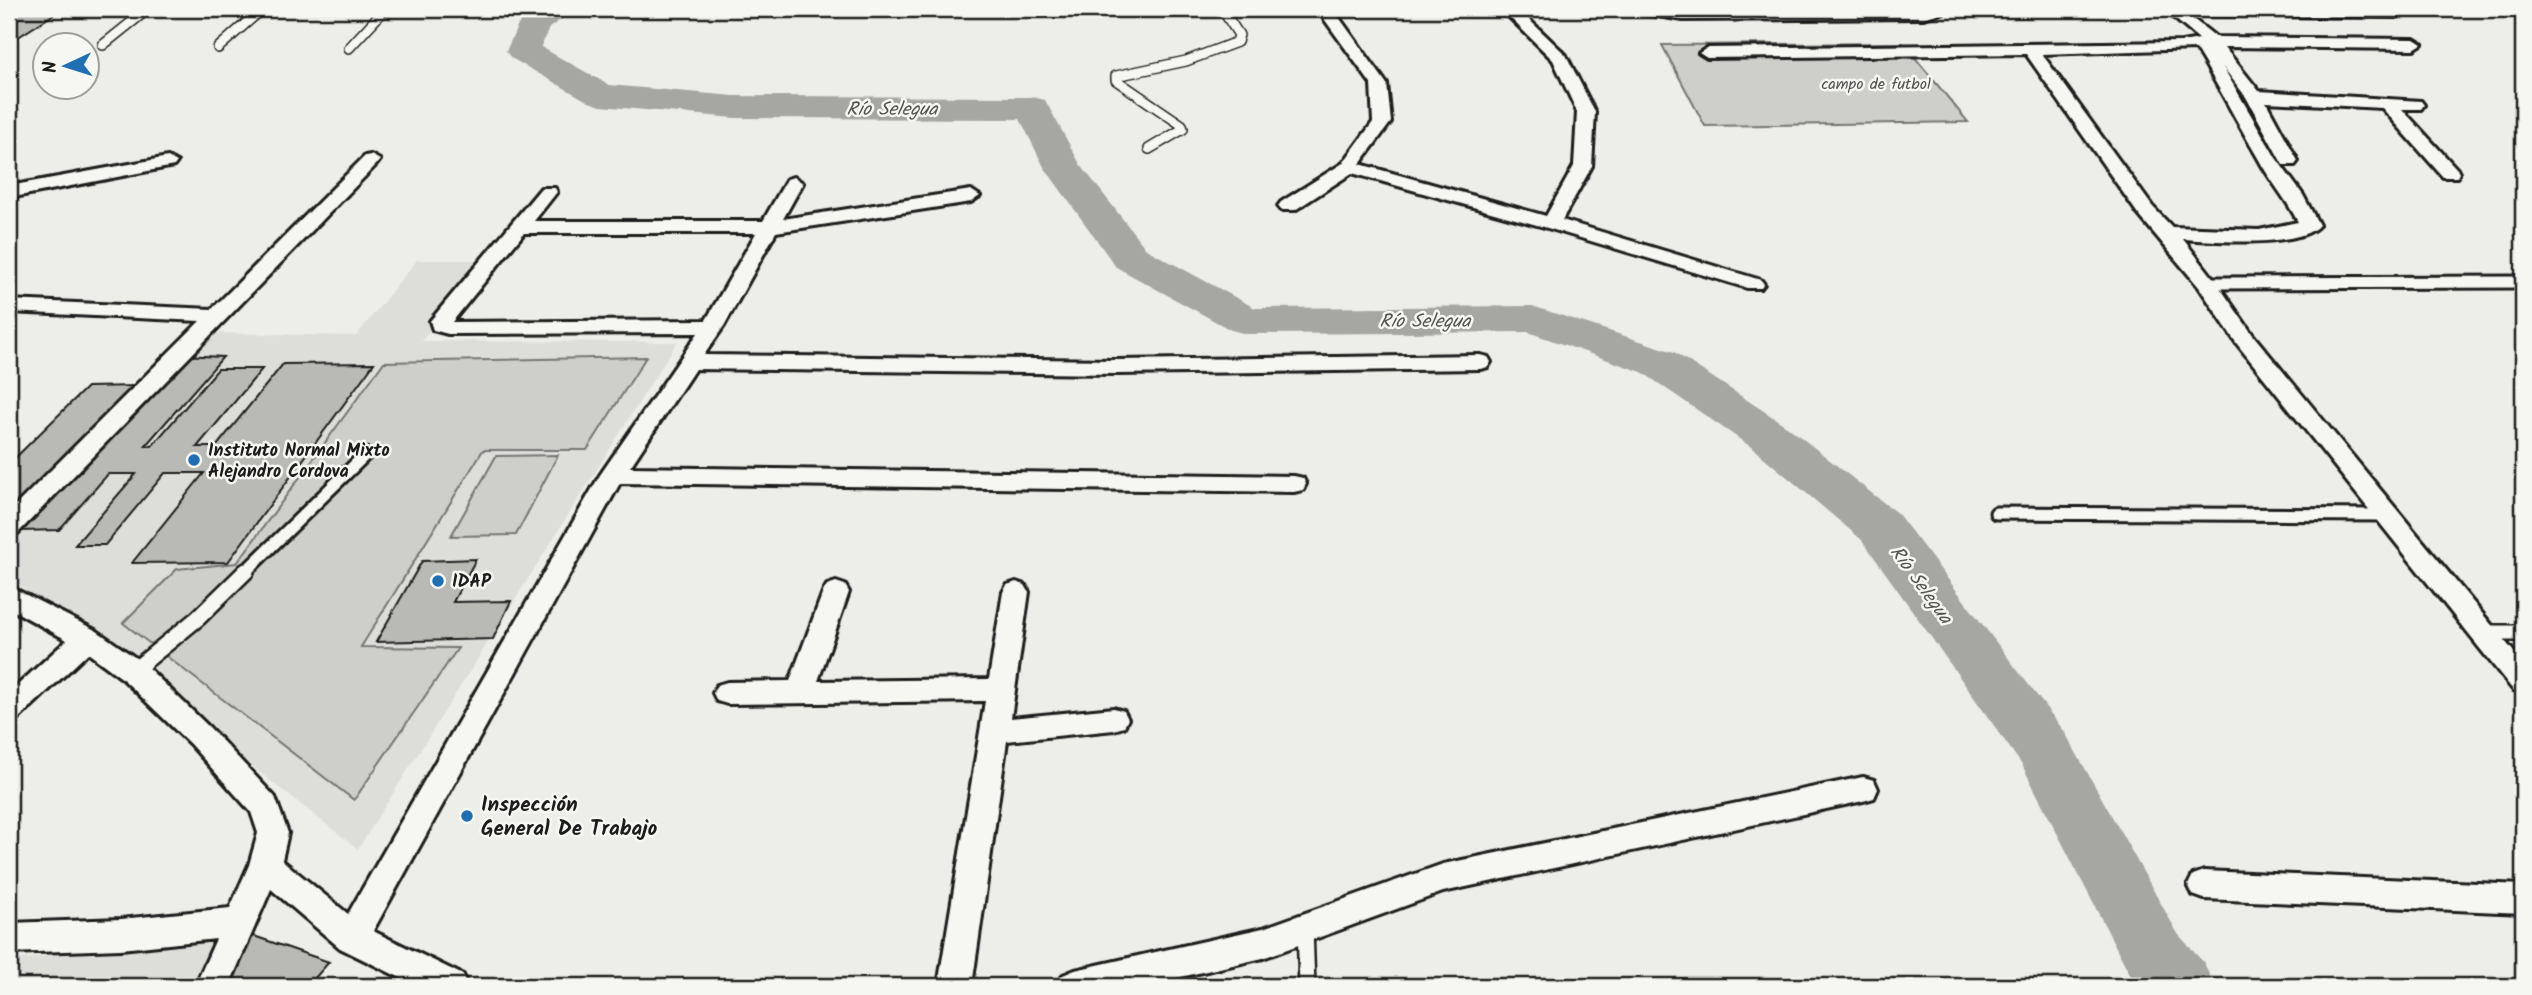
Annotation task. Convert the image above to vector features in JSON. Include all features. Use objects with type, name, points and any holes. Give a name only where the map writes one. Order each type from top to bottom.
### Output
[{"type":"street","points":[[1288,206],[1349,167],[1382,122],[1379,84],[1325,9]]},
{"type":"street","points":[[1509,9],[1560,58],[1586,112],[1583,166],[1552,223]]},
{"type":"street","points":[[1645,9],[1683,15],[1923,13],[1939,9]]},
{"type":"street","points":[[2172,9],[2396,12]]},
{"type":"street","points":[[2172,9],[2253,96],[2289,161]]},
{"type":"street","points":[[2167,233],[2268,235],[2295,232],[2309,225],[2294,195],[2267,159],[2207,44]]},
{"type":"street","points":[[1707,54],[2207,44],[2414,44]]},
{"type":"street","points":[[2031,49],[2145,210],[2207,283],[2245,340],[2523,682]]},
{"type":"street","points":[[2253,96],[2415,105]]},
{"type":"street","points":[[2387,103],[2450,173]]},
{"type":"street","points":[[9,527],[371,159]]},
{"type":"street","points":[[9,192],[168,162]]},
{"type":"street","points":[[1349,167],[1552,223],[1754,284]]},
{"type":"street","points":[[352,937],[612,475],[713,326],[794,183]]},
{"type":"street","points":[[548,192],[441,321],[441,325],[448,328],[713,326]]},
{"type":"street","points":[[519,227],[771,227],[971,196]]},
{"type":"street","points":[[9,306],[215,315]]},
{"type":"street","points":[[688,362],[1117,367],[1480,362]]},
{"type":"street","points":[[612,475],[1294,484]]},
{"type":"street","points":[[800,692],[836,592]]},
{"type":"street","points":[[954,986],[1016,592]]},
{"type":"street","points":[[9,596],[88,638],[133,671],[200,736],[264,806],[273,833],[265,865],[212,986]]},
{"type":"street","points":[[9,710],[88,638]]},
{"type":"street","points":[[727,693],[1000,690]]},
{"type":"street","points":[[993,731],[1114,719]]},
{"type":"street","points":[[1075,986],[1263,943],[1443,878],[1863,789]]},
{"type":"street","points":[[265,865],[352,937],[451,986]]},
{"type":"street","points":[[2204,885],[2523,899]]},
{"type":"street","points":[[9,937],[121,934],[241,922]]},
{"type":"lane","points":[[103,45],[148,9]]},
{"type":"lane","points":[[218,48],[262,9]]},
{"type":"lane","points":[[349,48],[385,9]]},
{"type":"lane","points":[[1149,149],[1183,129],[1182,125],[1116,80],[1116,76],[1186,61],[1237,42],[1239,35],[1222,9]]},
{"type":"lane","points":[[2207,283],[2523,282]]},
{"type":"lane","points":[[133,671],[198,618],[366,454]]},
{"type":"lane","points":[[1996,513],[2387,515]]},
{"type":"lane","points":[[2483,632],[2523,632]]},
{"type":"lane","points":[[1305,928],[1307,986]]},
{"type":"shaded area","points":[[417,260],[481,260],[422,341],[677,342],[358,849],[9,577],[9,542],[209,333],[356,336]]},
{"type":"shaded area","points":[[216,938],[193,986],[9,986],[9,960]]},
{"type":"green space","name":"campo de futbol","points":[[1903,43],[1968,122],[1705,126],[1662,45]]},
{"type":"green space","points":[[646,357],[587,450],[483,450],[361,647],[458,648],[354,800],[123,623],[177,569],[237,563],[384,362]]},
{"type":"green space","points":[[558,455],[516,535],[451,536],[496,456]]},
{"type":"building","points":[[9,9],[62,9],[9,43]]},
{"type":"building","name":"Instituto Normal Mixto Alejandro Cordova","points":[[181,355],[223,357],[145,446],[152,446],[218,369],[262,369],[197,447],[216,447],[283,364],[374,363],[228,562],[132,563],[204,473],[165,473],[105,545],[75,545],[136,474],[108,474],[59,530],[20,531]]},
{"type":"building","points":[[137,386],[9,517],[9,464],[87,387]]},
{"type":"building","name":"IDAP","points":[[476,559],[453,602],[511,601],[493,639],[376,642],[422,561]]},
{"type":"building","points":[[251,935],[329,962],[308,986],[228,986]]},
{"type":"waterway","name":"Río Selegua","points":[[555,9],[535,23],[523,51],[601,95],[734,107],[1032,108],[1063,167],[1131,258],[1247,321],[1532,319],[1658,362],[1771,438],[1880,527],[2043,748],[2154,956],[2179,986]]},
{"type":"place","name":"Instituto Normal Mixto Alejandro Cordova","points":[[194,460]]},
{"type":"place","name":"IDAP","points":[[438,581]]},
{"type":"place","name":"Inspección General De Trabajo","points":[[467,816]]}]
